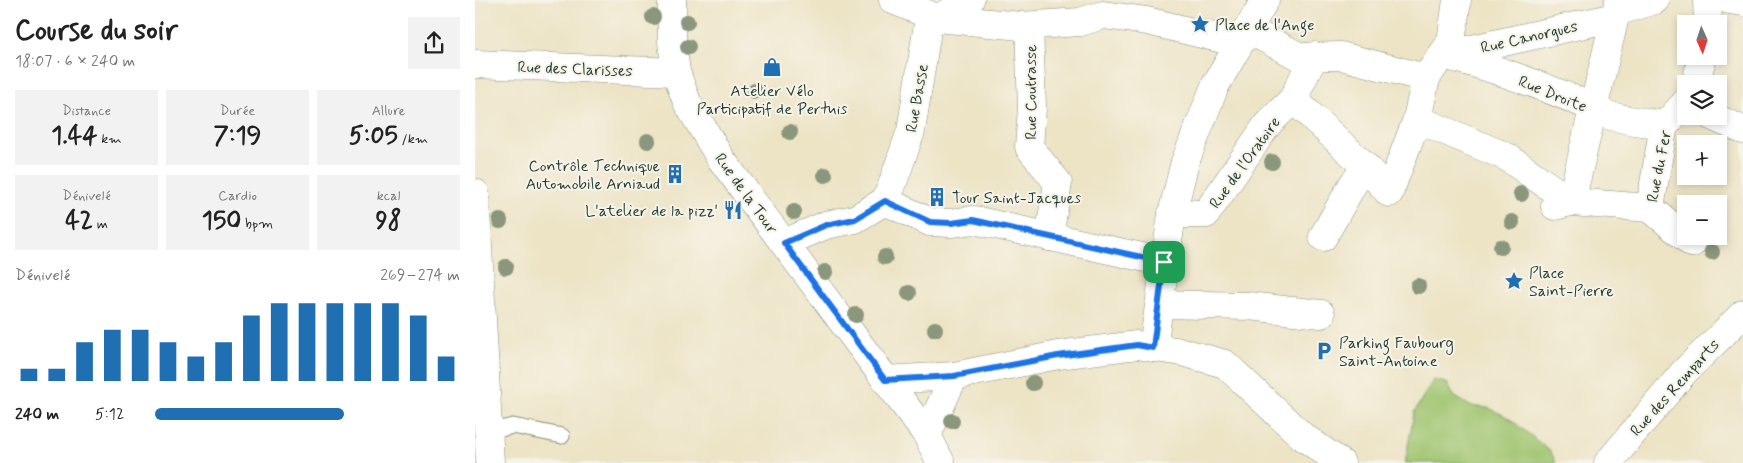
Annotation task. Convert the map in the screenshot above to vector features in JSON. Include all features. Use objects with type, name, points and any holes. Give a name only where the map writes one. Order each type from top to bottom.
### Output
[{"type":"street","name":"Rue de la Tour","points":[[672,0],[672,42],[676,72],[687,102],[721,159],[927,435],[941,463]]},
{"type":"street","points":[[893,0],[937,18],[1029,26],[1080,22],[1103,15],[1150,10],[1243,36],[1300,57],[1341,56],[1427,78]]},
{"type":"street","points":[[937,18],[970,0]]},
{"type":"street","points":[[1153,348],[1172,214],[1185,162],[1215,86],[1265,0]]},
{"type":"street","points":[[1293,99],[1366,167],[1389,193],[1417,119],[1427,78],[1451,42],[1457,0]]},
{"type":"street","name":"Rue Canorgues","points":[[1442,55],[1655,0]]},
{"type":"street","points":[[1707,0],[1707,15]]},
{"type":"street","points":[[1729,0],[1743,2]]},
{"type":"street","points":[[1562,204],[1592,108],[1617,10]]},
{"type":"street","name":"Rue Basse","points":[[889,190],[911,131],[928,24],[937,18]]},
{"type":"street","name":"Rue Coutrasse","points":[[1029,26],[1032,108],[1029,147],[1058,183],[1049,237]]},
{"type":"street","name":"Rue Droite","points":[[1442,55],[1505,74],[1603,114],[1621,119],[1665,125]]},
{"type":"street","name":"Rue de l'Oratoire","points":[[1172,214],[1207,214],[1267,125],[1293,99],[1314,56]]},
{"type":"street","name":"Rue des Clarisses","points":[[475,64],[676,72]]},
{"type":"street","name":"Rue du Fer","points":[[1650,208],[1665,125],[1677,111]]},
{"type":"street","points":[[1417,119],[1507,158],[1562,204],[1650,208],[1677,230]]},
{"type":"street","points":[[1727,123],[1743,130]]},
{"type":"street","points":[[1323,237],[1353,184],[1366,167]]},
{"type":"street","points":[[784,243],[826,225],[855,219],[889,190],[930,222],[951,223],[973,220],[1164,262]]},
{"type":"street","points":[[475,193],[490,463]]},
{"type":"street","points":[[1160,304],[1248,306],[1321,314]]},
{"type":"street","name":"Rue des Remparts","points":[[1608,463],[1683,372],[1738,328]]},
{"type":"street","points":[[885,380],[954,376],[1058,356],[1137,345],[1182,352],[1225,364],[1302,436],[1341,463]]},
{"type":"street","points":[[927,435],[954,376]]},
{"type":"lane","points":[[488,432],[513,426],[562,436]]},
{"type":"green space","points":[[1433,380],[1447,383],[1454,396],[1470,406],[1489,408],[1509,418],[1551,452],[1556,463],[1405,463],[1414,412]]},
{"type":"place","name":"Place de l'Ange","points":[[1200,24]]},
{"type":"place","name":"Atelier Vélo Participatif de Pertuis","points":[[772,67]]},
{"type":"place","name":"Contrôle Technique Automobile Arniaud","points":[[675,174]]},
{"type":"place","name":"Tour Saint-Jacques","points":[[937,197]]},
{"type":"place","name":"L'atelier de la pizz'","points":[[733,210]]},
{"type":"place","name":"Place Saint-Pierre","points":[[1514,281]]},
{"type":"place","name":"Parking Faubourg Saint-Antoine","points":[[1324,351]]},
{"type":"route","points":[[885,201],[930,222],[951,223],[973,220],[1164,262],[1153,348],[1137,345],[1058,356],[954,376],[885,380],[784,243],[826,225],[855,219],[885,201]]}]
